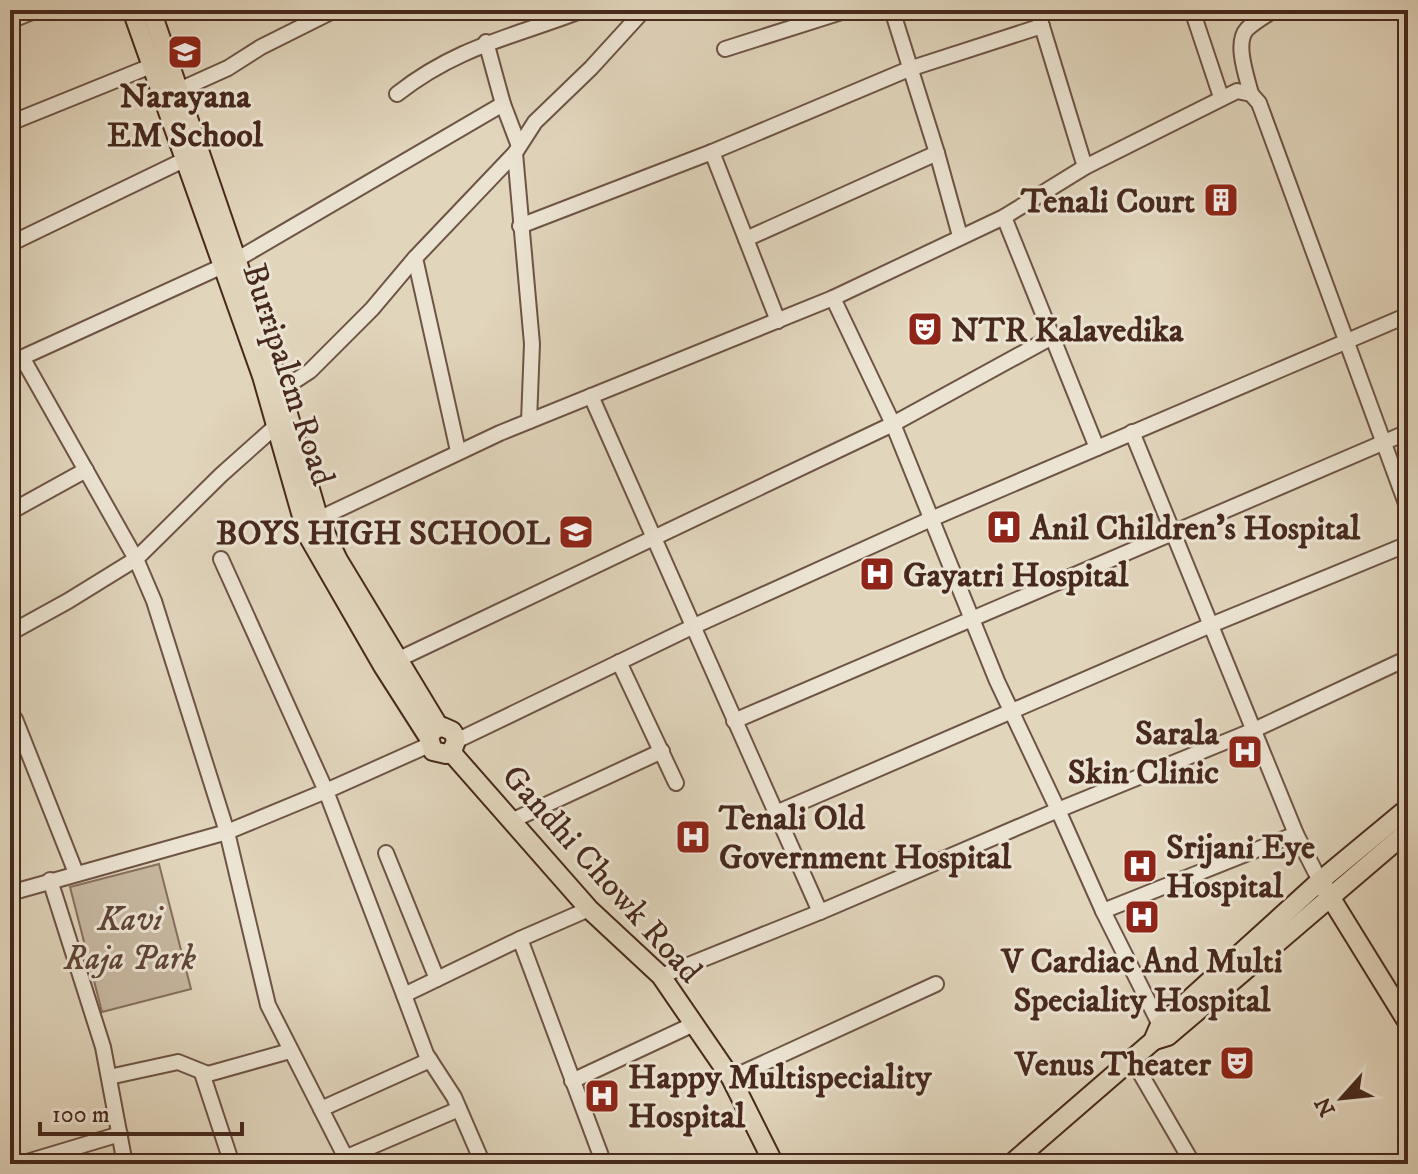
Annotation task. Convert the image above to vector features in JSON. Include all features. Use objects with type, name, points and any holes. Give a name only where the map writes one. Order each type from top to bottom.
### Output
[{"type":"main road","name":"Burripalem Road","points":[[132,10],[184,160],[281,390],[311,522],[338,560],[397,660],[432,737]]},
{"type":"main road","name":"Burripalem Road","points":[[151,10],[277,425],[311,522],[383,666],[432,737]]},
{"type":"main road","points":[[432,737],[437,754],[453,746]]},
{"type":"main road","name":"Gandhi Chowk Road","points":[[453,746],[511,821],[589,909],[661,976],[731,1078],[774,1164]]},
{"type":"main road","points":[[1011,1164],[1325,889],[1408,808]]},
{"type":"main road","points":[[1325,889],[1408,831]]},
{"type":"main road","points":[[1325,889],[1408,1023]]},
{"type":"street","points":[[10,21],[37,10]]},
{"type":"street","points":[[177,91],[228,68],[261,47],[335,10]]},
{"type":"street","points":[[397,94],[458,55],[486,42],[583,10]]},
{"type":"street","points":[[281,390],[304,376],[372,309],[517,149],[535,122],[591,68],[644,10]]},
{"type":"street","points":[[725,49],[848,10]]},
{"type":"street","points":[[892,10],[960,236]]},
{"type":"street","points":[[1037,10],[1085,167]]},
{"type":"street","points":[[1192,10],[1221,97]]},
{"type":"street","points":[[1274,10],[1248,28],[1242,36],[1251,94],[1259,103],[1408,509]]},
{"type":"street","points":[[520,226],[712,152],[909,69],[1042,26]]},
{"type":"street","points":[[486,42],[517,149],[520,226],[532,344],[529,421]]},
{"type":"street","points":[[10,123],[151,66]]},
{"type":"street","points":[[311,522],[458,451],[833,298],[1004,217],[1085,167],[1221,97],[1237,91],[1251,94]]},
{"type":"street","points":[[459,1109],[348,1161],[268,1005],[227,832],[154,601],[136,559],[86,470],[17,361],[229,263],[503,104]]},
{"type":"street","points":[[712,152],[778,321]]},
{"type":"street","points":[[746,239],[937,153]]},
{"type":"street","points":[[10,244],[184,160]]},
{"type":"street","points":[[1004,217],[1097,448]]},
{"type":"street","points":[[415,258],[458,451]]},
{"type":"street","points":[[833,298],[893,424],[972,619],[1159,1035]]},
{"type":"street","points":[[453,746],[692,627],[931,519],[1408,315]]},
{"type":"street","points":[[397,660],[893,424],[1052,337]]},
{"type":"street","points":[[591,396],[820,912]]},
{"type":"street","points":[[10,633],[136,559],[277,425]]},
{"type":"street","points":[[1132,432],[1296,834],[1325,889]]},
{"type":"street","points":[[734,721],[1408,432]]},
{"type":"street","points":[[10,512],[86,470]]},
{"type":"street","points":[[776,813],[1211,625],[1408,544]]},
{"type":"street","points":[[221,559],[326,791],[430,1060],[459,1109],[483,1164]]},
{"type":"street","points":[[661,976],[1254,730],[1408,658]]},
{"type":"street","points":[[619,662],[676,783]]},
{"type":"street","points":[[15,719],[76,873]]},
{"type":"street","points":[[10,893],[227,832],[326,791],[432,737]]},
{"type":"street","points":[[511,821],[662,751]]},
{"type":"street","points":[[1103,911],[1296,834]]},
{"type":"street","points":[[386,853],[437,979]]},
{"type":"street","points":[[50,880],[97,1026],[125,1164]]},
{"type":"street","points":[[404,995],[589,909]]},
{"type":"street","points":[[520,939],[604,1164]]},
{"type":"street","points":[[731,1078],[936,984]]},
{"type":"street","points":[[572,1081],[694,1024]]},
{"type":"street","points":[[109,1077],[178,1062],[208,1074],[290,1051]]},
{"type":"street","points":[[1132,1059],[1193,1164]]},
{"type":"street","points":[[321,1109],[430,1060]]},
{"type":"street","points":[[202,1073],[232,1164]]},
{"type":"street","points":[[20,1164],[43,1161],[120,1134]]},
{"type":"green space","name":"Kavi Raja Park","points":[[159,864],[191,989],[102,1012],[70,887]]},
{"type":"place","name":"Narayana EM School","points":[[185,52]]},
{"type":"place","name":"Tenali Court","points":[[1221,200]]},
{"type":"place","name":"NTR Kalavedika","points":[[925,329]]},
{"type":"place","name":"Anil Children's Hospital","points":[[1004,527]]},
{"type":"place","name":"BOYS HIGH SCHOOL","points":[[576,532]]},
{"type":"place","name":"Gayatri Hospital","points":[[877,574]]},
{"type":"place","name":"Sarala Skin Clinic","points":[[1245,752]]},
{"type":"place","name":"Tenali Old Government Hospital","points":[[693,837]]},
{"type":"place","name":"Srijani Eye Hospital","points":[[1140,866]]},
{"type":"place","name":"V Cardiac And Multi Speciality Hospital","points":[[1142,917]]},
{"type":"place","name":"Venus Theater","points":[[1237,1063]]},
{"type":"place","name":"Happy Multispeciality Hospital","points":[[602,1096]]}]
